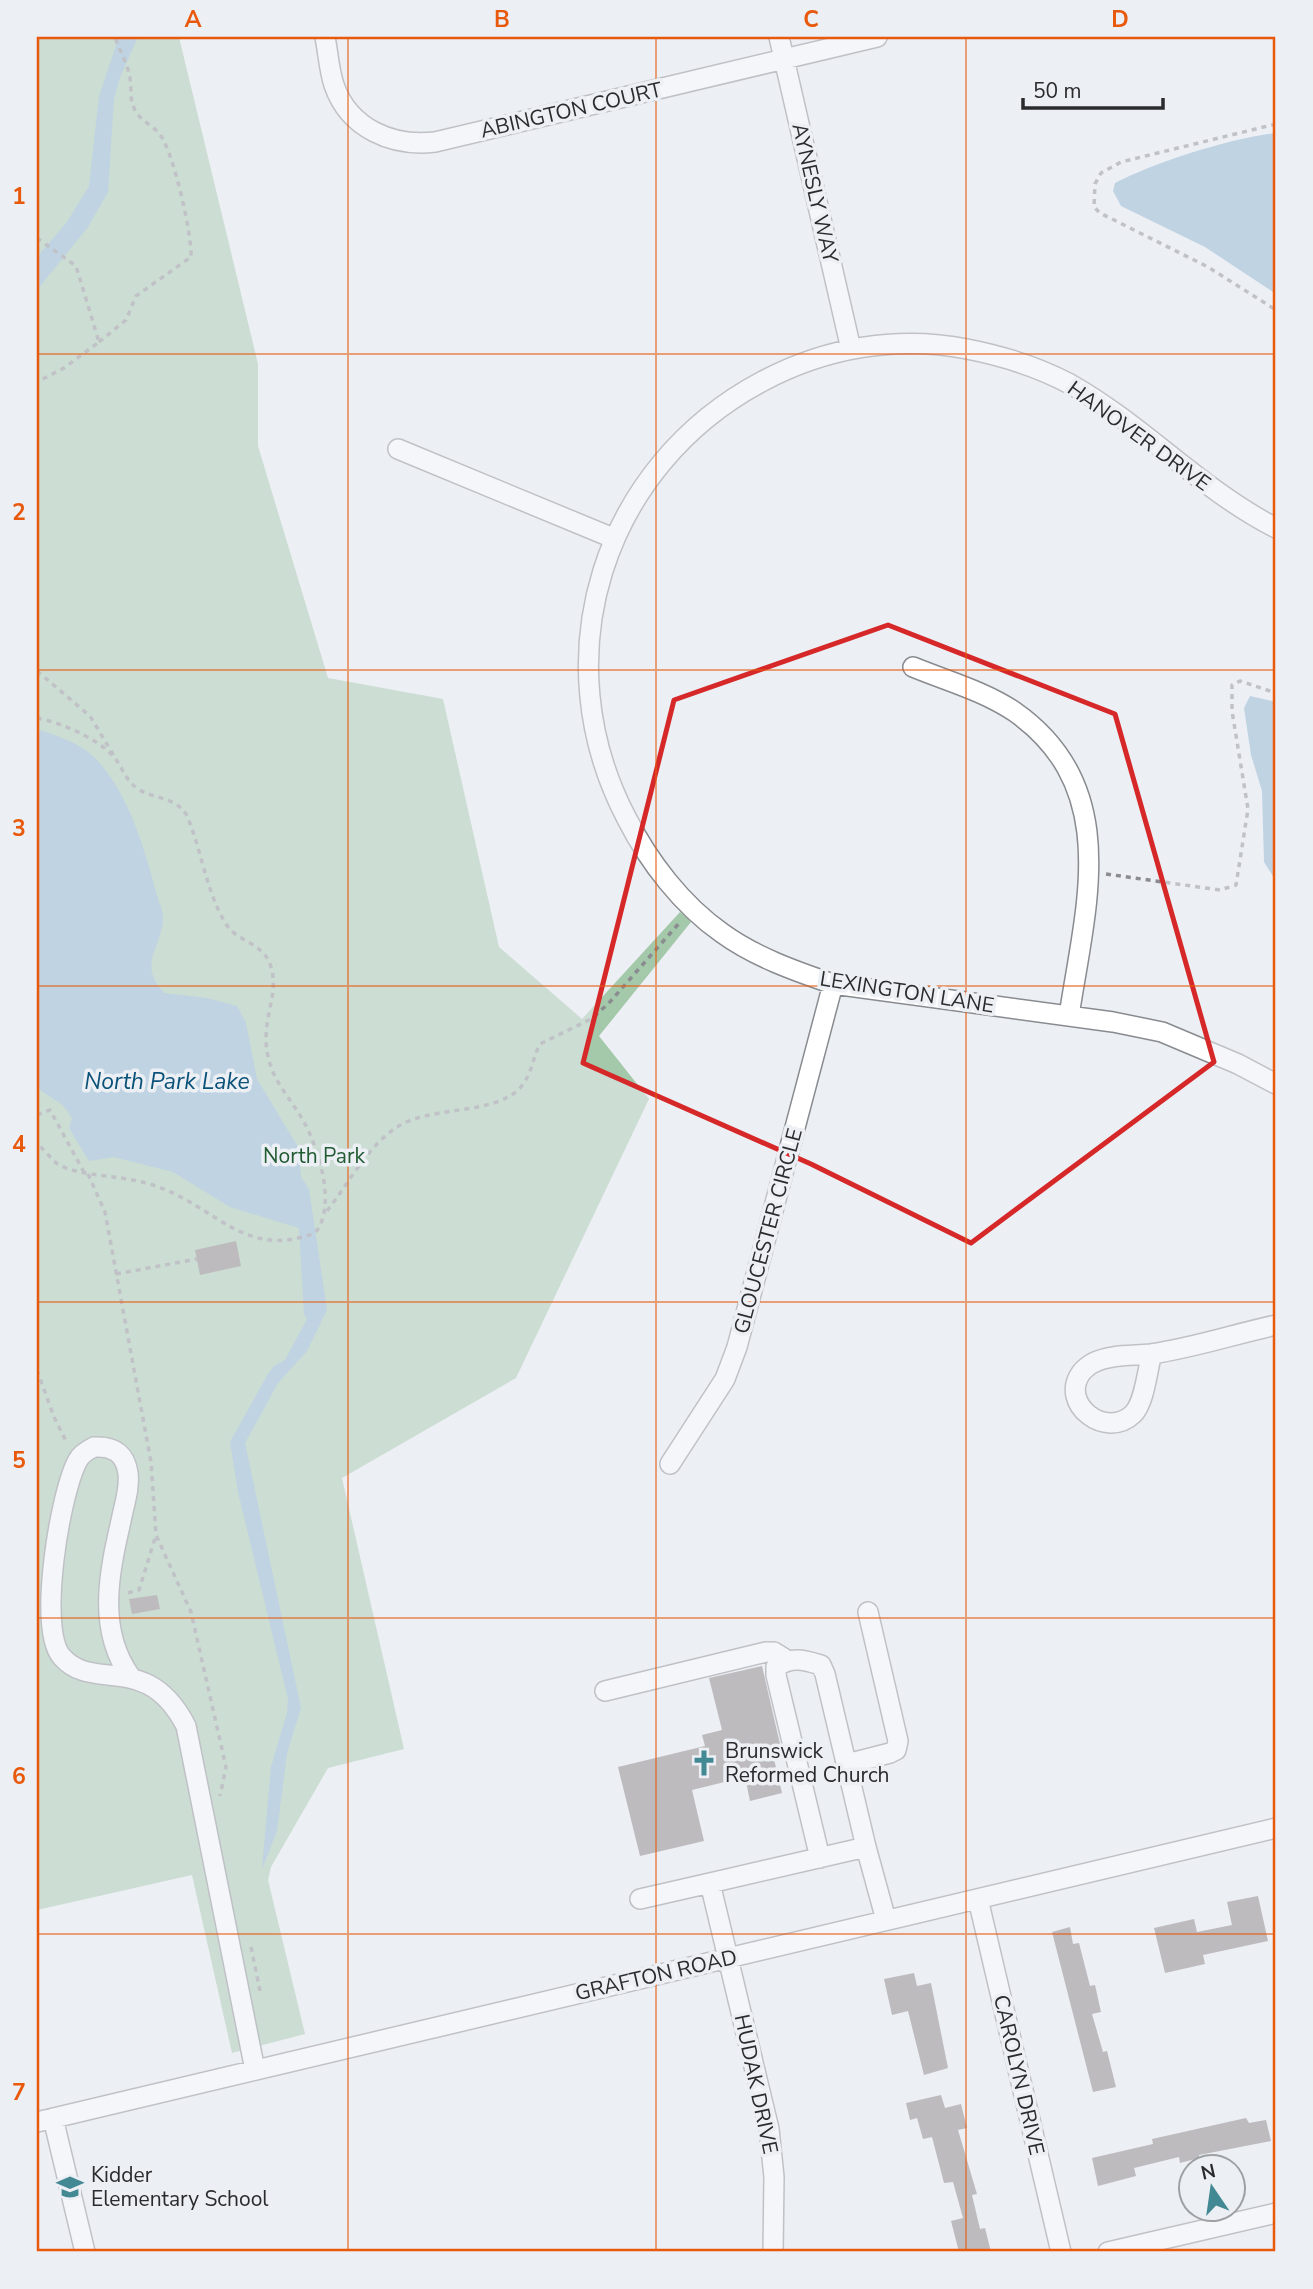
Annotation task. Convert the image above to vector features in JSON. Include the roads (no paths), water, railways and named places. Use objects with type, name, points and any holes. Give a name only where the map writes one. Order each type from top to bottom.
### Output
[{"type":"street","name":"ABINGTON COURT","points":[[325,37],[334,85],[358,121],[376,134],[415,144],[435,142],[877,37]]},
{"type":"street","name":"AYNESLY WAY","points":[[779,37],[850,349]]},
{"type":"street","name":"HANOVER DRIVE","points":[[613,538],[657,468],[681,441],[713,412],[782,371],[850,349],[923,344],[975,351],[1035,368],[1102,404],[1238,507],[1276,528]]},
{"type":"street","points":[[398,449],[613,538]]},
{"type":"street","name":"LEXINGTON LANE","points":[[613,538],[592,616],[589,697],[595,735],[606,774],[640,844],[692,908],[722,933],[759,955],[833,984],[1069,1016],[1162,1032],[1238,1063],[1276,1084]]},
{"type":"street","points":[[913,667],[989,697],[1015,713],[1039,733],[1065,770],[1084,810],[1090,841],[1090,872],[1069,1016]]},
{"type":"street","name":"GLOUCESTER CIRCLE","points":[[670,1464],[725,1379],[737,1347],[833,984]]},
{"type":"street","points":[[1152,1353],[1276,1325]]},
{"type":"street","points":[[130,1676],[112,1641],[109,1597],[128,1474],[122,1456],[105,1447],[94,1447],[78,1459],[61,1517],[49,1609],[51,1632],[59,1653],[67,1661],[91,1671],[130,1676],[147,1683],[162,1694],[186,1726],[255,2070]]},
{"type":"street","points":[[847,1764],[890,1753],[896,1750],[898,1741],[868,1612]]},
{"type":"street","points":[[604,1691],[766,1652],[775,1652],[787,1660]]},
{"type":"street","points":[[820,1857],[776,1675],[776,1667],[787,1660],[799,1659],[821,1665],[886,1920]]},
{"type":"street","name":"GRAFTON ROAD","points":[[45,2120],[1276,1828]]},
{"type":"street","points":[[640,1899],[866,1847]]},
{"type":"street","name":"HUDAK DRIVE","points":[[710,1883],[769,2129],[774,2177],[773,2252]]},
{"type":"street","name":"CAROLYN DRIVE","points":[[978,1899],[1061,2252]]},
{"type":"street","points":[[45,2120],[85,2252]]},
{"type":"street","points":[[1108,2252],[1276,2213]]},
{"type":"water","points":[[119,37],[138,37],[120,77],[114,99],[108,192],[88,227],[37,290],[37,257],[67,222],[89,186],[99,96]]},
{"type":"water","points":[[1276,133],[1276,294],[1205,247],[1121,206],[1113,191],[1115,183],[1172,159],[1216,145]]},
{"type":"water","points":[[1250,696],[1276,702],[1276,881],[1264,862],[1262,791],[1251,755],[1244,708]]},
{"type":"water","name":"North Park Lake","points":[[37,729],[67,740],[88,752],[116,786],[140,838],[162,912],[162,928],[151,963],[156,982],[164,993],[207,998],[237,1006],[246,1023],[257,1079],[298,1147],[301,1177],[309,1189],[327,1310],[307,1351],[278,1383],[245,1443],[301,1708],[287,1753],[277,1831],[262,1869],[271,1767],[287,1713],[288,1699],[238,1492],[230,1442],[268,1374],[274,1366],[285,1360],[307,1319],[304,1314],[299,1228],[230,1207],[173,1172],[114,1157],[89,1161],[69,1128],[72,1119],[69,1113],[37,1087]]},
{"type":"place","name":"Brunswick Reformed Church","points":[[704,1763]]},
{"type":"place","name":"Kidder Elementary School","points":[[70,2187]]},
{"type":"park label","name":"North Park","points":[[314,1156]]}]
